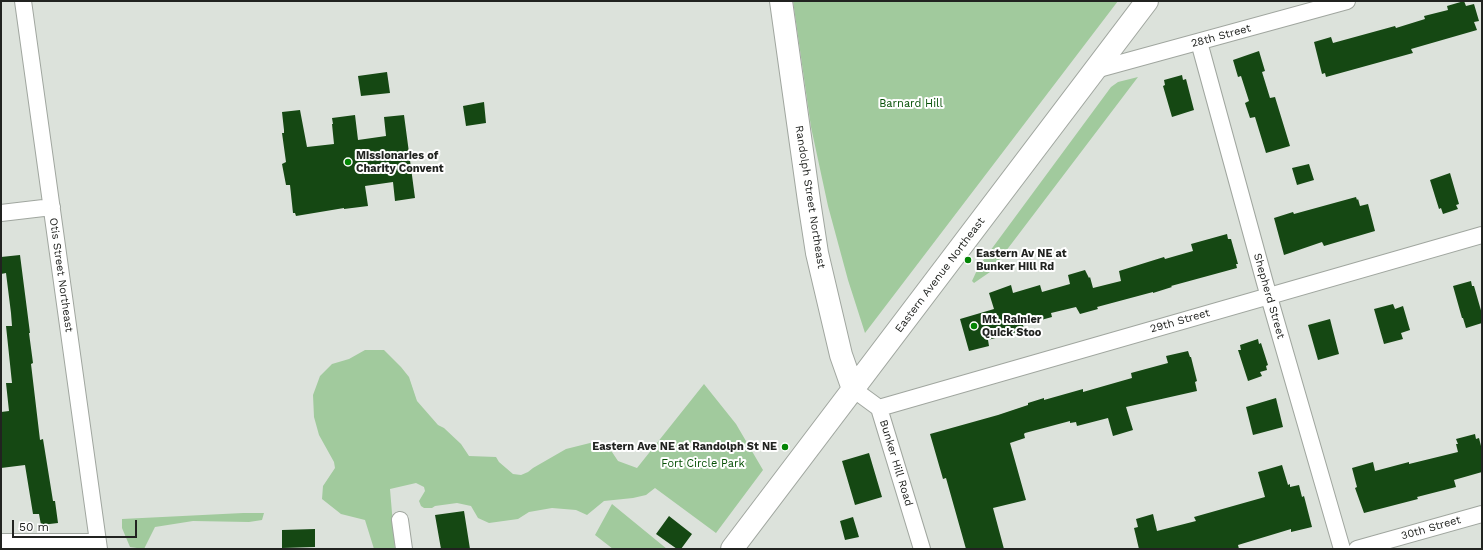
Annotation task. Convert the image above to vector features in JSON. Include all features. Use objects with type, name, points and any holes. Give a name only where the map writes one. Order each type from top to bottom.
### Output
[{"type":"main road","name":"Randolph Street Northeast","points":[[781,1],[817,253],[841,355],[853,389]]},
{"type":"main road","name":"Eastern Avenue Northeast","points":[[732,549],[1147,1]]},
{"type":"street","name":"Otis Street Northeast","points":[[23,1],[99,545]]},
{"type":"street","name":"28th Street","points":[[1095,70],[1347,1]]},
{"type":"street","name":"Shepherd Street","points":[[1199,42],[1269,296],[1342,549]]},
{"type":"street","points":[[1,213],[52,207]]},
{"type":"street","name":"29th Street","points":[[879,408],[1482,235]]},
{"type":"street","name":"Bunker Hill Road","points":[[853,389],[879,408],[922,549]]},
{"type":"street","name":"30th Street","points":[[1358,549],[1482,514]]},
{"type":"street","points":[[400,520],[404,549]]},
{"type":"street","points":[[1,542],[99,545]]},
{"type":"green space","name":"Barnard Hill","points":[[793,1],[1118,1],[865,333],[848,280],[828,206],[811,127]]},
{"type":"green space","points":[[1138,77],[990,272],[974,283],[972,281],[979,266],[1111,87],[1118,82]]},
{"type":"green space","name":"Fort Circle Park","points":[[365,350],[384,350],[401,367],[409,377],[417,401],[438,425],[444,428],[461,444],[469,456],[496,457],[499,462],[513,474],[521,475],[566,449],[594,442],[612,452],[618,461],[637,468],[704,384],[736,424],[763,470],[716,533],[655,488],[646,495],[604,501],[587,515],[576,510],[552,508],[529,512],[518,519],[489,523],[478,518],[471,506],[457,503],[424,508],[421,506],[419,501],[425,491],[424,487],[416,483],[390,489],[395,549],[374,549],[365,520],[341,514],[322,499],[323,486],[335,468],[334,462],[319,435],[314,417],[313,395],[320,376],[332,364],[349,359]]},
{"type":"green space","points":[[612,504],[667,549],[613,549],[595,535]]},
{"type":"green space","points":[[264,513],[262,520],[249,522],[193,521],[155,527],[144,549],[130,547],[122,528],[122,519]]},
{"type":"building","points":[[1464,1],[1466,6],[1474,4],[1479,21],[1474,22],[1477,30],[1411,49],[1413,53],[1326,77],[1325,73],[1322,74],[1314,42],[1331,37],[1333,43],[1395,26],[1396,28],[1425,19],[1424,16],[1448,10],[1447,6]]},
{"type":"building","points":[[1259,51],[1265,71],[1262,72],[1270,98],[1275,97],[1290,146],[1266,153],[1255,117],[1250,118],[1245,103],[1249,101],[1241,76],[1238,77],[1233,60]]},
{"type":"building","points":[[387,72],[390,93],[361,96],[358,76]]},
{"type":"building","points":[[1182,75],[1183,80],[1186,79],[1194,110],[1172,117],[1163,86],[1165,85],[1164,80]]},
{"type":"building","points":[[484,102],[486,123],[466,126],[463,106]]},
{"type":"building","name":"Missionaries of Charity Convent","points":[[300,110],[307,147],[334,144],[332,118],[355,115],[358,140],[386,136],[384,117],[404,115],[415,198],[395,201],[393,182],[365,186],[368,206],[344,208],[296,216],[295,213],[293,213],[290,185],[286,185],[282,164],[286,162],[282,133],[284,133],[284,130],[282,112]]},
{"type":"building","points":[[1309,164],[1314,180],[1297,185],[1292,168]]},
{"type":"building","points":[[1450,173],[1459,204],[1456,205],[1458,209],[1443,214],[1441,208],[1439,209],[1430,180]]},
{"type":"building","points":[[1356,197],[1360,206],[1368,204],[1375,231],[1324,246],[1322,242],[1284,255],[1274,218]]},
{"type":"building","points":[[1227,234],[1228,239],[1231,239],[1238,264],[1236,264],[1237,268],[1171,286],[1172,287],[1153,293],[1097,307],[1098,309],[1080,314],[1076,307],[1051,313],[1052,317],[1023,325],[1024,330],[988,340],[989,346],[969,351],[960,319],[994,309],[989,293],[1011,285],[1013,293],[1040,285],[1042,292],[1070,284],[1068,275],[1085,270],[1089,278],[1090,277],[1093,288],[1121,281],[1119,271],[1164,257],[1165,259],[1193,251],[1191,244]]},
{"type":"building","points":[[20,255],[30,333],[33,363],[31,364],[40,440],[43,439],[58,523],[41,525],[39,514],[33,514],[25,465],[1,468],[1,412],[9,411],[6,383],[12,383],[6,326],[12,326],[6,273],[1,274],[1,257]]},
{"type":"building","points":[[1471,281],[1472,286],[1474,286],[1482,314],[1482,323],[1466,328],[1453,286]]},
{"type":"building","points":[[1393,304],[1395,309],[1403,306],[1410,330],[1401,333],[1403,339],[1384,344],[1374,309]]},
{"type":"building","points":[[1330,319],[1339,354],[1318,360],[1308,325]]},
{"type":"building","points":[[1258,339],[1259,344],[1261,343],[1268,365],[1266,366],[1267,370],[1260,372],[1262,376],[1248,381],[1238,350],[1241,350],[1240,345]]},
{"type":"building","points":[[1188,351],[1197,381],[1195,382],[1197,391],[1126,407],[1133,430],[1113,436],[1108,418],[1077,426],[1076,422],[1070,423],[1070,421],[1025,433],[1025,438],[1010,443],[1026,500],[993,508],[1004,549],[966,549],[946,478],[943,479],[930,434],[998,415],[1044,398],[1044,400],[1083,389],[1083,392],[1132,378],[1131,373],[1168,363],[1166,356]]},
{"type":"building","points":[[1276,398],[1283,427],[1253,435],[1246,407]]},
{"type":"building","points":[[1475,434],[1476,439],[1479,438],[1482,450],[1482,472],[1454,480],[1456,487],[1417,497],[1418,499],[1364,513],[1355,488],[1357,487],[1352,468],[1373,462],[1375,471],[1458,452],[1456,444],[1458,444],[1456,439]]},
{"type":"building","points":[[869,453],[882,497],[855,505],[842,461]]},
{"type":"building","points":[[1282,465],[1288,485],[1290,484],[1290,487],[1299,485],[1302,497],[1304,496],[1312,527],[1291,532],[1291,529],[1238,545],[1239,549],[1139,549],[1134,528],[1138,527],[1136,519],[1153,514],[1157,531],[1196,521],[1194,517],[1265,497],[1258,472]]},
{"type":"building","points":[[464,511],[470,549],[441,549],[435,515]]},
{"type":"building","points":[[669,516],[692,534],[681,549],[677,549],[656,534]]},
{"type":"building","points":[[853,517],[859,537],[845,540],[840,521]]},
{"type":"building","points":[[315,529],[315,547],[282,548],[282,530]]},
{"type":"place","name":"Missionaries of Charity Convent","points":[[348,162]]},
{"type":"place","name":"Eastern Av NE at Bunker Hill Rd","points":[[968,260]]},
{"type":"place","name":"Mt. Rainier Quick Stoo","points":[[974,326]]},
{"type":"place","name":"Eastern Ave NE at Randolph St NE","points":[[785,447]]}]
